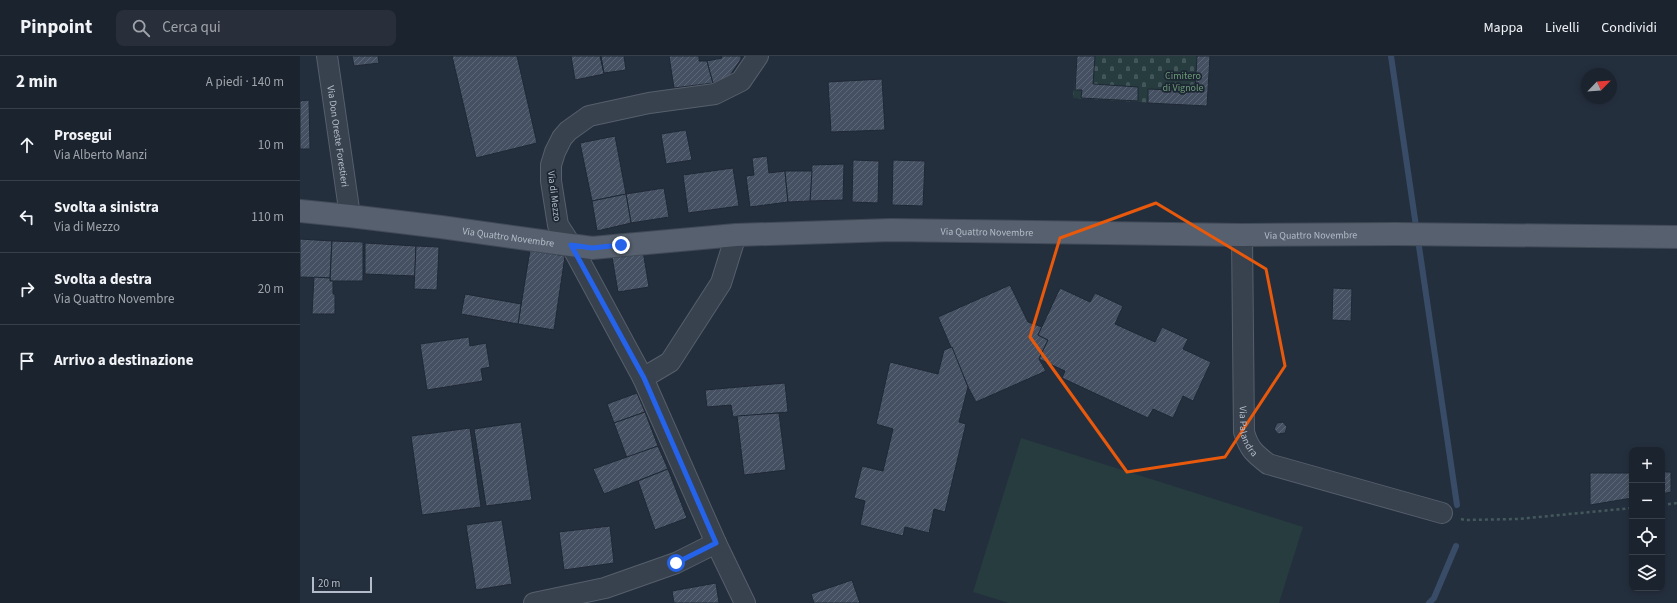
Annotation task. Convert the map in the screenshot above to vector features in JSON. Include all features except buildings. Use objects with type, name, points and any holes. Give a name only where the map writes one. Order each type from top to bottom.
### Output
[{"type":"main road","name":"Via Quattro Novembre","points":[[300,211],[350,216],[592,248],[736,235],[891,230],[1242,235],[1437,234],[1677,237]]},
{"type":"street","name":"Via Don Oreste Forestieri","points":[[327,56],[350,216]]},
{"type":"street","name":"Via di Mezzo","points":[[744,603],[716,543],[644,378],[571,245],[558,225],[551,181],[551,165],[555,152],[562,138],[568,131],[589,116],[649,102],[715,94],[741,81],[758,56]]},
{"type":"street","points":[[644,378],[670,362],[721,283],[736,235]]},
{"type":"street","name":"Via Palandra","points":[[1242,235],[1244,432],[1248,445],[1268,464],[1442,513]]},
{"type":"street","points":[[534,603],[605,588],[676,563],[716,543]]},
{"type":"path","points":[[1665,505],[1677,504]]},
{"type":"path","points":[[1442,513],[1465,520],[1518,518],[1629,508]]},
{"type":"highlighted area","points":[[1156,203],[1266,269],[1285,366],[1225,457],[1127,472],[1030,337],[1060,238]]},
{"type":"green space","name":"Cimitero di Vignole","points":[[1077,56],[1210,56],[1207,106],[1073,98]]},
{"type":"green space","points":[[1021,438],[1303,527],[1279,603],[1009,603],[973,592]]},
{"type":"waterway","points":[[1391,56],[1457,505]]},
{"type":"waterway","points":[[1429,603],[1434,598],[1456,546]]},
{"type":"route","points":[[621,245],[592,248],[571,245],[644,378],[716,543],[676,563]]}]
